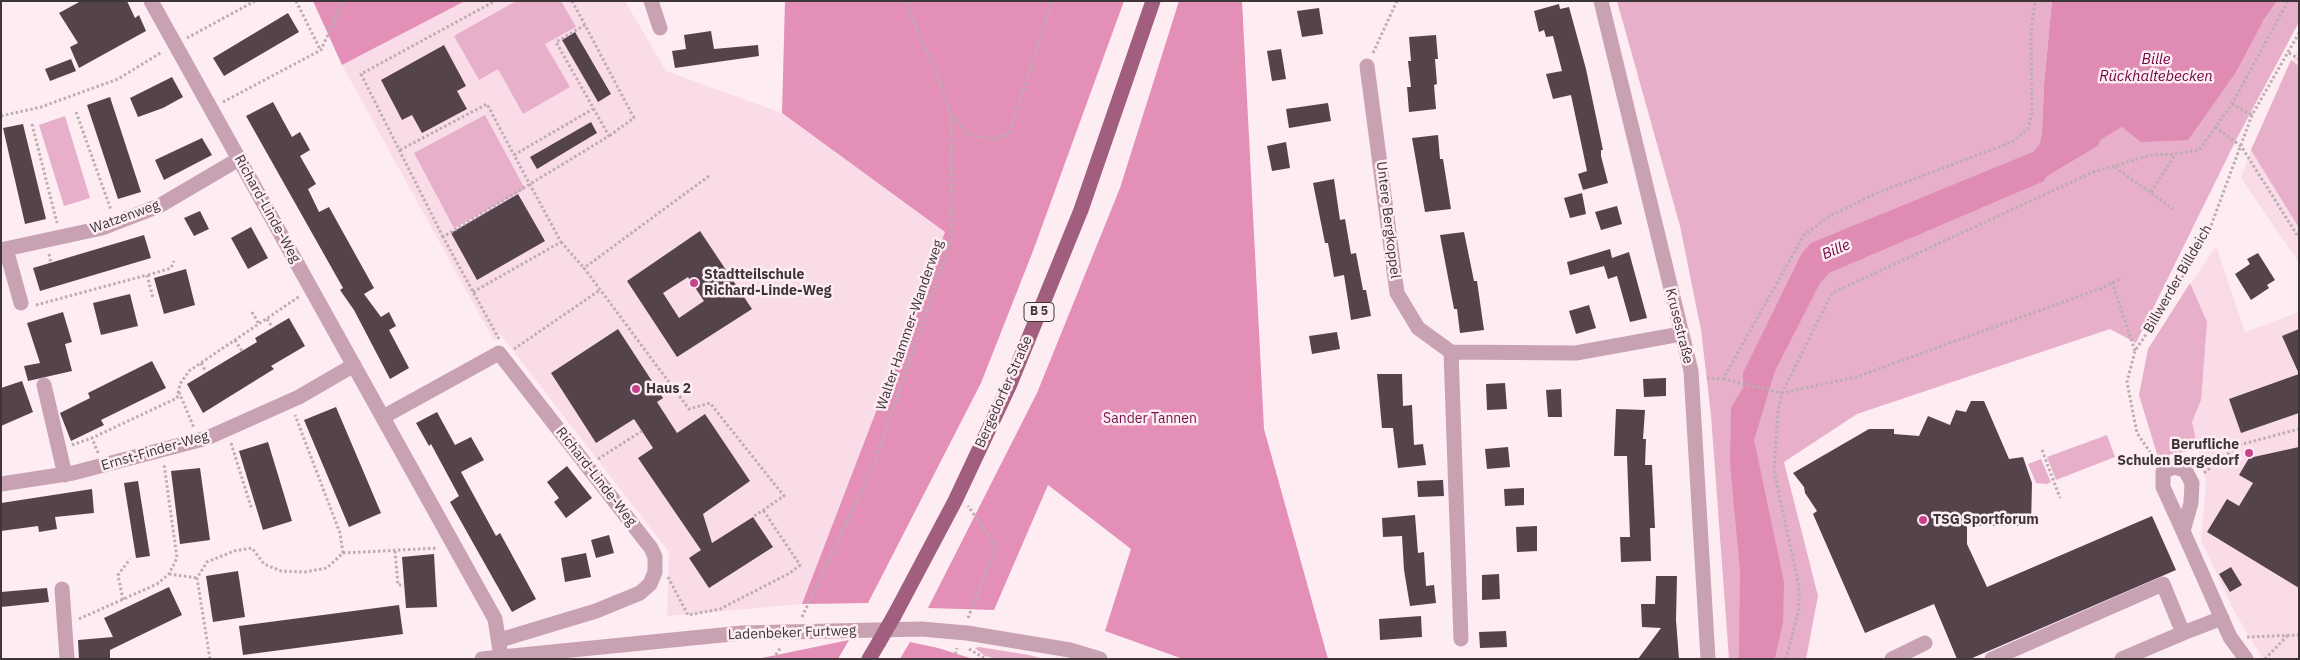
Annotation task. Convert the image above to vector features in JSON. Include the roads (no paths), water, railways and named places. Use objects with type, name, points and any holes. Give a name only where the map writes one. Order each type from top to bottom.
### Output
[{"type":"main road","name":"Bergedorfer Straße","points":[[869,659],[955,501],[1010,384],[1081,210],[1153,1]]},
{"type":"street","name":"Richard-Linde-Weg","points":[[152,1],[495,619],[500,640],[501,657]]},
{"type":"street","points":[[651,1],[660,28]]},
{"type":"street","name":"Krusestraße","points":[[1601,1],[1691,378],[1708,659]]},
{"type":"street","name":"Untere Bergkoppel","points":[[1367,66],[1397,293],[1418,328],[1451,352]]},
{"type":"street","name":"Watzenweg","points":[[4,250],[116,223],[159,206],[239,158]]},
{"type":"street","points":[[4,250],[20,303]]},
{"type":"street","points":[[1461,639],[1451,352],[1576,353],[1681,334]]},
{"type":"street","name":"Richard-Linde-Weg","points":[[383,417],[499,353],[651,548],[656,564],[650,584],[633,597],[596,611],[500,640]]},
{"type":"street","name":"Ernst-Finder-Weg","points":[[1,484],[65,475],[199,440],[289,401],[354,365]]},
{"type":"street","points":[[44,385],[65,475]]},
{"type":"street","points":[[2183,531],[2191,503],[2192,483],[2185,470],[2174,467],[2163,472],[2163,486],[2230,637],[2246,659]]},
{"type":"street","points":[[1992,659],[2163,584],[2183,633]]},
{"type":"street","points":[[62,589],[67,659]]},
{"type":"street","points":[[2122,659],[2222,618]]},
{"type":"street","name":"Ladenbeker Furtweg","points":[[482,659],[742,634],[859,630],[882,636],[921,628],[967,633],[1070,650],[1100,659]]},
{"type":"street","points":[[1892,659],[1925,644]]},
{"type":"water","points":[[2052,1],[2277,1],[2263,21],[2236,72],[2188,140],[2141,142],[2122,127],[2100,140],[2098,146],[2046,177],[2044,181],[1829,273],[1820,283],[1775,371],[1754,440],[1784,582],[1783,622],[1775,658],[1739,659],[1740,571],[1730,463],[1731,408],[1743,388],[1743,373],[1802,253],[1811,243],[2033,152],[2040,143],[2042,131],[2044,84]]},
{"type":"place","name":"Stadtteilschule Richard-Linde-Weg","points":[[694,283]]},
{"type":"place","name":"Haus 2","points":[[636,389]]},
{"type":"place","name":"Berufliche Schulen Bergedorf","points":[[2249,453]]},
{"type":"place","name":"TSG Sportforum","points":[[1923,520]]},
{"type":"water label","name":"Bille Rückhaltebecken","points":[[2156,68]]},
{"type":"water label","name":"Bille","points":[[1836,250]]},
{"type":"park label","name":"Sander Tannen","points":[[1150,419]]}]
